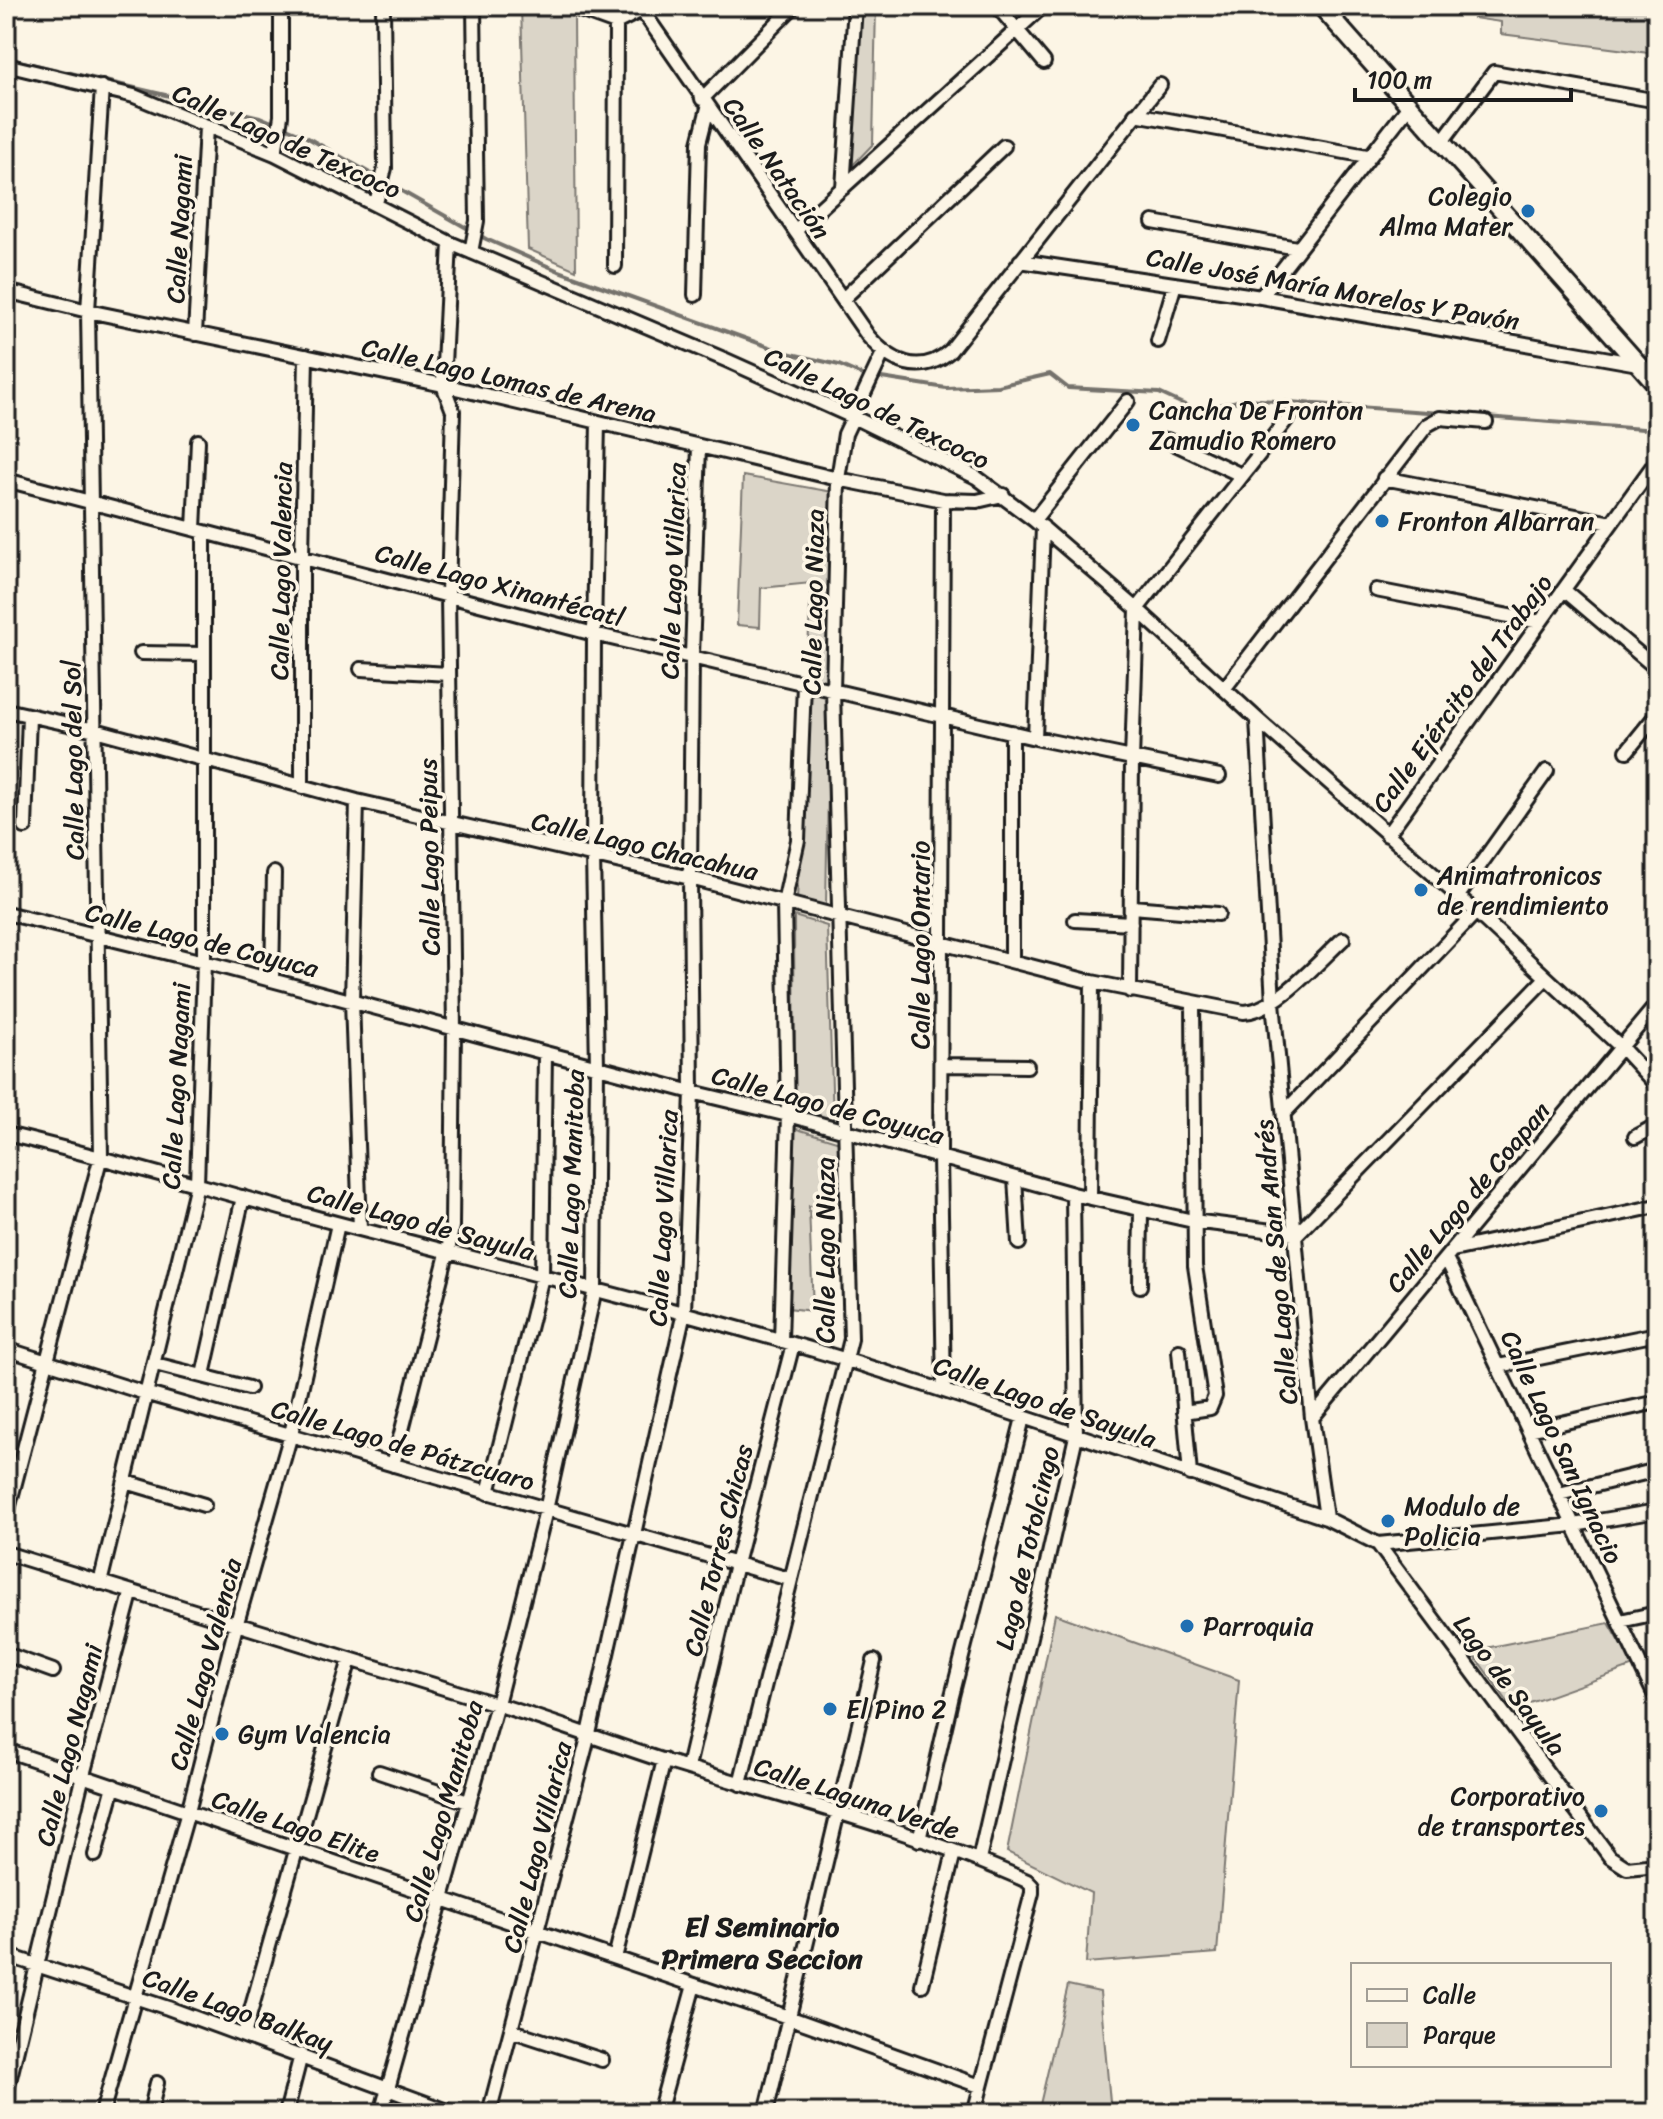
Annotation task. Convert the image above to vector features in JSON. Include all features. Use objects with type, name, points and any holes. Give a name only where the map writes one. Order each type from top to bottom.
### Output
[{"type":"main road","points":[[1321,6],[1657,385]]},
{"type":"street","points":[[276,150],[281,119],[281,6]]},
{"type":"street","points":[[376,203],[384,171],[383,6]]},
{"type":"street","points":[[474,6],[474,241]]},
{"type":"street","points":[[569,6],[616,23]]},
{"type":"street","points":[[843,188],[855,6]]},
{"type":"street","points":[[997,6],[1044,62]]},
{"type":"street","points":[[795,231],[1043,6]]},
{"type":"street","points":[[695,295],[699,143],[705,103],[792,7]]},
{"type":"street","points":[[616,23],[640,8]]},
{"type":"street","name":"Calle Natación","points":[[640,8],[883,353]]},
{"type":"street","points":[[615,266],[616,23]]},
{"type":"street","name":"Calle Lago de Texcoco","points":[[6,65],[134,96],[206,127],[276,150],[450,243],[474,241],[945,461],[1003,495],[1137,609],[1476,912],[1621,1047],[1657,1086]]},
{"type":"street","points":[[1441,143],[1494,72],[1652,100]]},
{"type":"street","points":[[883,353],[915,364],[942,357],[1160,85]]},
{"type":"street","name":"Calle Lago del Sol","points":[[6,1517],[101,1156],[88,311],[102,87]]},
{"type":"street","points":[[1261,297],[1367,156],[1409,106]]},
{"type":"street","points":[[1135,114],[1367,156]]},
{"type":"street","name":"Calle Nagami","points":[[195,334],[206,127]]},
{"type":"street","points":[[843,299],[1004,146]]},
{"type":"street","points":[[1153,222],[1297,248]]},
{"type":"street","name":"Calle Lago Peipus","points":[[393,1465],[448,1251],[453,1214],[454,1029],[448,594],[453,411],[443,385],[450,243]]},
{"type":"street","name":"Calle José María Morelos Y Pavón","points":[[1020,261],[1261,297],[1638,364]]},
{"type":"street","points":[[1158,341],[1175,284]]},
{"type":"street","name":"Calle Lago Lomas de Arena","points":[[6,291],[443,385],[838,479],[943,500],[977,501],[1003,495]]},
{"type":"street","name":"Calle Lago Niaza","points":[[740,1784],[789,1579],[847,1360],[852,1329],[837,916],[833,691],[838,479],[842,448],[853,417],[883,353]]},
{"type":"street","name":"Calle Lago Valencia","points":[[302,787],[306,356]]},
{"type":"street","points":[[1035,738],[1038,523],[1128,401]]},
{"type":"street","points":[[1130,991],[1137,609],[1291,414]]},
{"type":"street","points":[[1224,689],[1384,478],[1435,420],[1486,422]]},
{"type":"street","name":"Calle Lago Manitoba","points":[[381,2113],[497,1704],[546,1510],[595,1289],[597,1066],[593,855],[598,422]]},
{"type":"street","points":[[1167,440],[1241,475]]},
{"type":"street","name":"Calle Lago Nagami","points":[[100,1583],[197,1184],[204,962],[203,654],[198,441]]},
{"type":"street","name":"Calle Lago Villarica","points":[[489,2113],[589,1734],[684,1312],[692,1092],[692,656],[699,446]]},
{"type":"street","name":"Calle Ejército del Trabajo","points":[[1387,835],[1657,460]]},
{"type":"street","points":[[1384,478],[1611,523]]},
{"type":"street","name":"Calle Lago Xinantécatl","points":[[6,480],[594,634],[1035,738],[1219,776]]},
{"type":"street","name":"Calle Lago Ontario","points":[[943,500],[940,1156],[944,1391]]},
{"type":"street","points":[[1376,590],[1540,622]]},
{"type":"street","points":[[1564,590],[1657,669]]},
{"type":"street","points":[[141,653],[203,654]]},
{"type":"street","points":[[361,669],[449,674]]},
{"type":"street","name":"Calle Torres Chicas","points":[[688,1767],[787,1342],[788,1115],[784,903],[798,840],[804,684]]},
{"type":"street","name":"Calle Lago Chacahua","points":[[6,710],[95,730],[357,801],[690,878],[1130,991],[1244,1012],[1258,1010],[1273,1002]]},
{"type":"street","points":[[1627,751],[1657,714]]},
{"type":"street","points":[[25,827],[29,716]]},
{"type":"street","name":"Calle Lago de San Andrés","points":[[1257,719],[1273,1002],[1312,1418],[1326,1518]]},
{"type":"street","points":[[1012,732],[1012,960]]},
{"type":"street","points":[[1458,896],[1547,771]]},
{"type":"street","points":[[357,801],[352,1001],[360,1229]]},
{"type":"street","points":[[272,980],[274,873]]},
{"type":"street","points":[[1132,907],[1218,914]]},
{"type":"street","points":[[1285,1112],[1476,912]]},
{"type":"street","name":"Calle Lago de Coyuca","points":[[6,913],[788,1115],[1073,1194],[1193,1221],[1297,1234]]},
{"type":"street","points":[[1075,920],[1131,923]]},
{"type":"street","points":[[1273,1002],[1343,939]]},
{"type":"street","points":[[1297,1234],[1546,978]]},
{"type":"street","points":[[1090,1198],[1092,982]]},
{"type":"street","points":[[1184,1412],[1210,1408],[1215,1396],[1197,1287],[1193,1221],[1193,1003]]},
{"type":"street","name":"Calle Lago de Coapan","points":[[1312,1418],[1657,1004]]},
{"type":"street","points":[[488,1493],[542,1277],[545,1053]]},
{"type":"street","points":[[941,1065],[1027,1066]]},
{"type":"street","points":[[1635,1137],[1657,1125]]},
{"type":"street","name":"Calle Lago de Sayula","points":[[6,1134],[101,1156],[338,1224],[684,1312],[944,1391],[1326,1518]]},
{"type":"street","points":[[1015,1178],[1019,1243]]},
{"type":"street","name":"Lago de Totolcingo","points":[[979,1860],[1076,1436],[1073,1194]]},
{"type":"street","points":[[203,1375],[243,1197]]},
{"type":"street","points":[[1449,1254],[1657,1206]]},
{"type":"street","points":[[1140,1286],[1141,1210]]},
{"type":"street","name":"Calle Lago Valencia","points":[[102,2113],[291,1434],[338,1224]]},
{"type":"street","name":"Calle Lago San Ignacio","points":[[1449,1254],[1657,1700]]},
{"type":"street","points":[[1499,1366],[1657,1334]]},
{"type":"street","name":"Calle Lago de Pátzcuaro","points":[[6,1349],[148,1394],[789,1579]]},
{"type":"street","points":[[1179,1351],[1190,1474]]},
{"type":"street","points":[[155,1364],[249,1388]]},
{"type":"street","points":[[1529,1430],[1657,1402]]},
{"type":"street","points":[[919,1840],[1023,1418]]},
{"type":"street","points":[[1559,1494],[1657,1470]]},
{"type":"street","points":[[126,1482],[204,1505]]},
{"type":"street","points":[[1378,1544],[1574,1525],[1657,1511]]},
{"type":"street","name":"Lago de Sayula","points":[[1326,1518],[1378,1544],[1610,1857],[1627,1868],[1657,1865]]},
{"type":"street","name":"Calle Laguna Verde","points":[[6,1553],[131,1594],[497,1704],[979,1860],[1027,1881],[1032,1886],[1032,1893],[980,2086]]},
{"type":"street","name":"Calle Lago Nagami","points":[[6,2094],[83,1775],[131,1594]]},
{"type":"street","points":[[1620,1621],[1657,1613]]},
{"type":"street","points":[[6,1654],[53,1671]]},
{"type":"street","points":[[244,2035],[350,1659]]},
{"type":"street","points":[[766,2113],[874,1661]]},
{"type":"street","name":"Calle Lago Elite","points":[[6,1750],[788,2017],[980,2086]]},
{"type":"street","points":[[615,1958],[664,1760]]},
{"type":"street","points":[[379,1772],[468,1802]]},
{"type":"street","points":[[95,1855],[114,1786]]},
{"type":"street","points":[[922,1985],[954,1852]]},
{"type":"street","name":"Calle Lago Balkay","points":[[6,1955],[301,2055],[453,2113]]},
{"type":"street","points":[[659,2113],[694,1985]]},
{"type":"street","points":[[513,2031],[602,2060]]},
{"type":"street","points":[[286,2113],[301,2055]]},
{"type":"street","points":[[150,2113],[157,2083]]},
{"type":"street","points":[[974,2113],[980,2086]]},
{"type":"green space","points":[[521,6],[541,6],[574,14],[576,270],[528,249]]},
{"type":"green space","points":[[859,6],[876,6],[873,144],[852,166]]},
{"type":"green space","points":[[1474,6],[1657,6],[1657,54],[1501,34],[1501,22],[1473,18]]},
{"type":"green space","points":[[743,476],[833,492],[826,907],[797,901],[811,583],[761,588],[760,627],[737,625]]},
{"type":"green space","points":[[794,916],[827,926],[833,1122],[795,1110]]},
{"type":"green space","points":[[787,1126],[840,1142],[842,1204],[809,1206],[813,1311],[788,1308]]},
{"type":"green space","points":[[1055,1614],[1239,1680],[1217,1953],[1086,1963],[1091,1893],[1007,1852]]},
{"type":"green space","points":[[1609,1623],[1634,1666],[1513,1709],[1471,1651]]},
{"type":"green space","points":[[1068,1985],[1100,1992],[1111,2113],[1038,2113]]},
{"type":"waterway","points":[[6,58],[260,117],[301,134],[486,239],[559,271],[783,352],[839,365],[862,375],[946,388],[998,386],[1050,374],[1068,388],[1159,393],[1196,410],[1247,399],[1441,413]]},
{"type":"waterway","points":[[1486,417],[1643,429]]},
{"type":"place","name":"Colegio Alma Mater","points":[[1528,211]]},
{"type":"place","name":"Cancha De Fronton Zamudio Romero","points":[[1133,425]]},
{"type":"place","name":"Fronton Albarran","points":[[1382,521]]},
{"type":"place","name":"Animatronicos de rendimiento","points":[[1421,890]]},
{"type":"place","name":"Modulo de Policia","points":[[1388,1521]]},
{"type":"place","name":"Parroquia","points":[[1187,1626]]},
{"type":"place","name":"El Pino 2","points":[[830,1709]]},
{"type":"place","name":"Gym Valencia","points":[[222,1734]]},
{"type":"place","name":"Corporativo de transportes","points":[[1601,1811]]},
{"type":"district","name":"El Seminario Primera Seccion","points":[[762,1942]]}]
